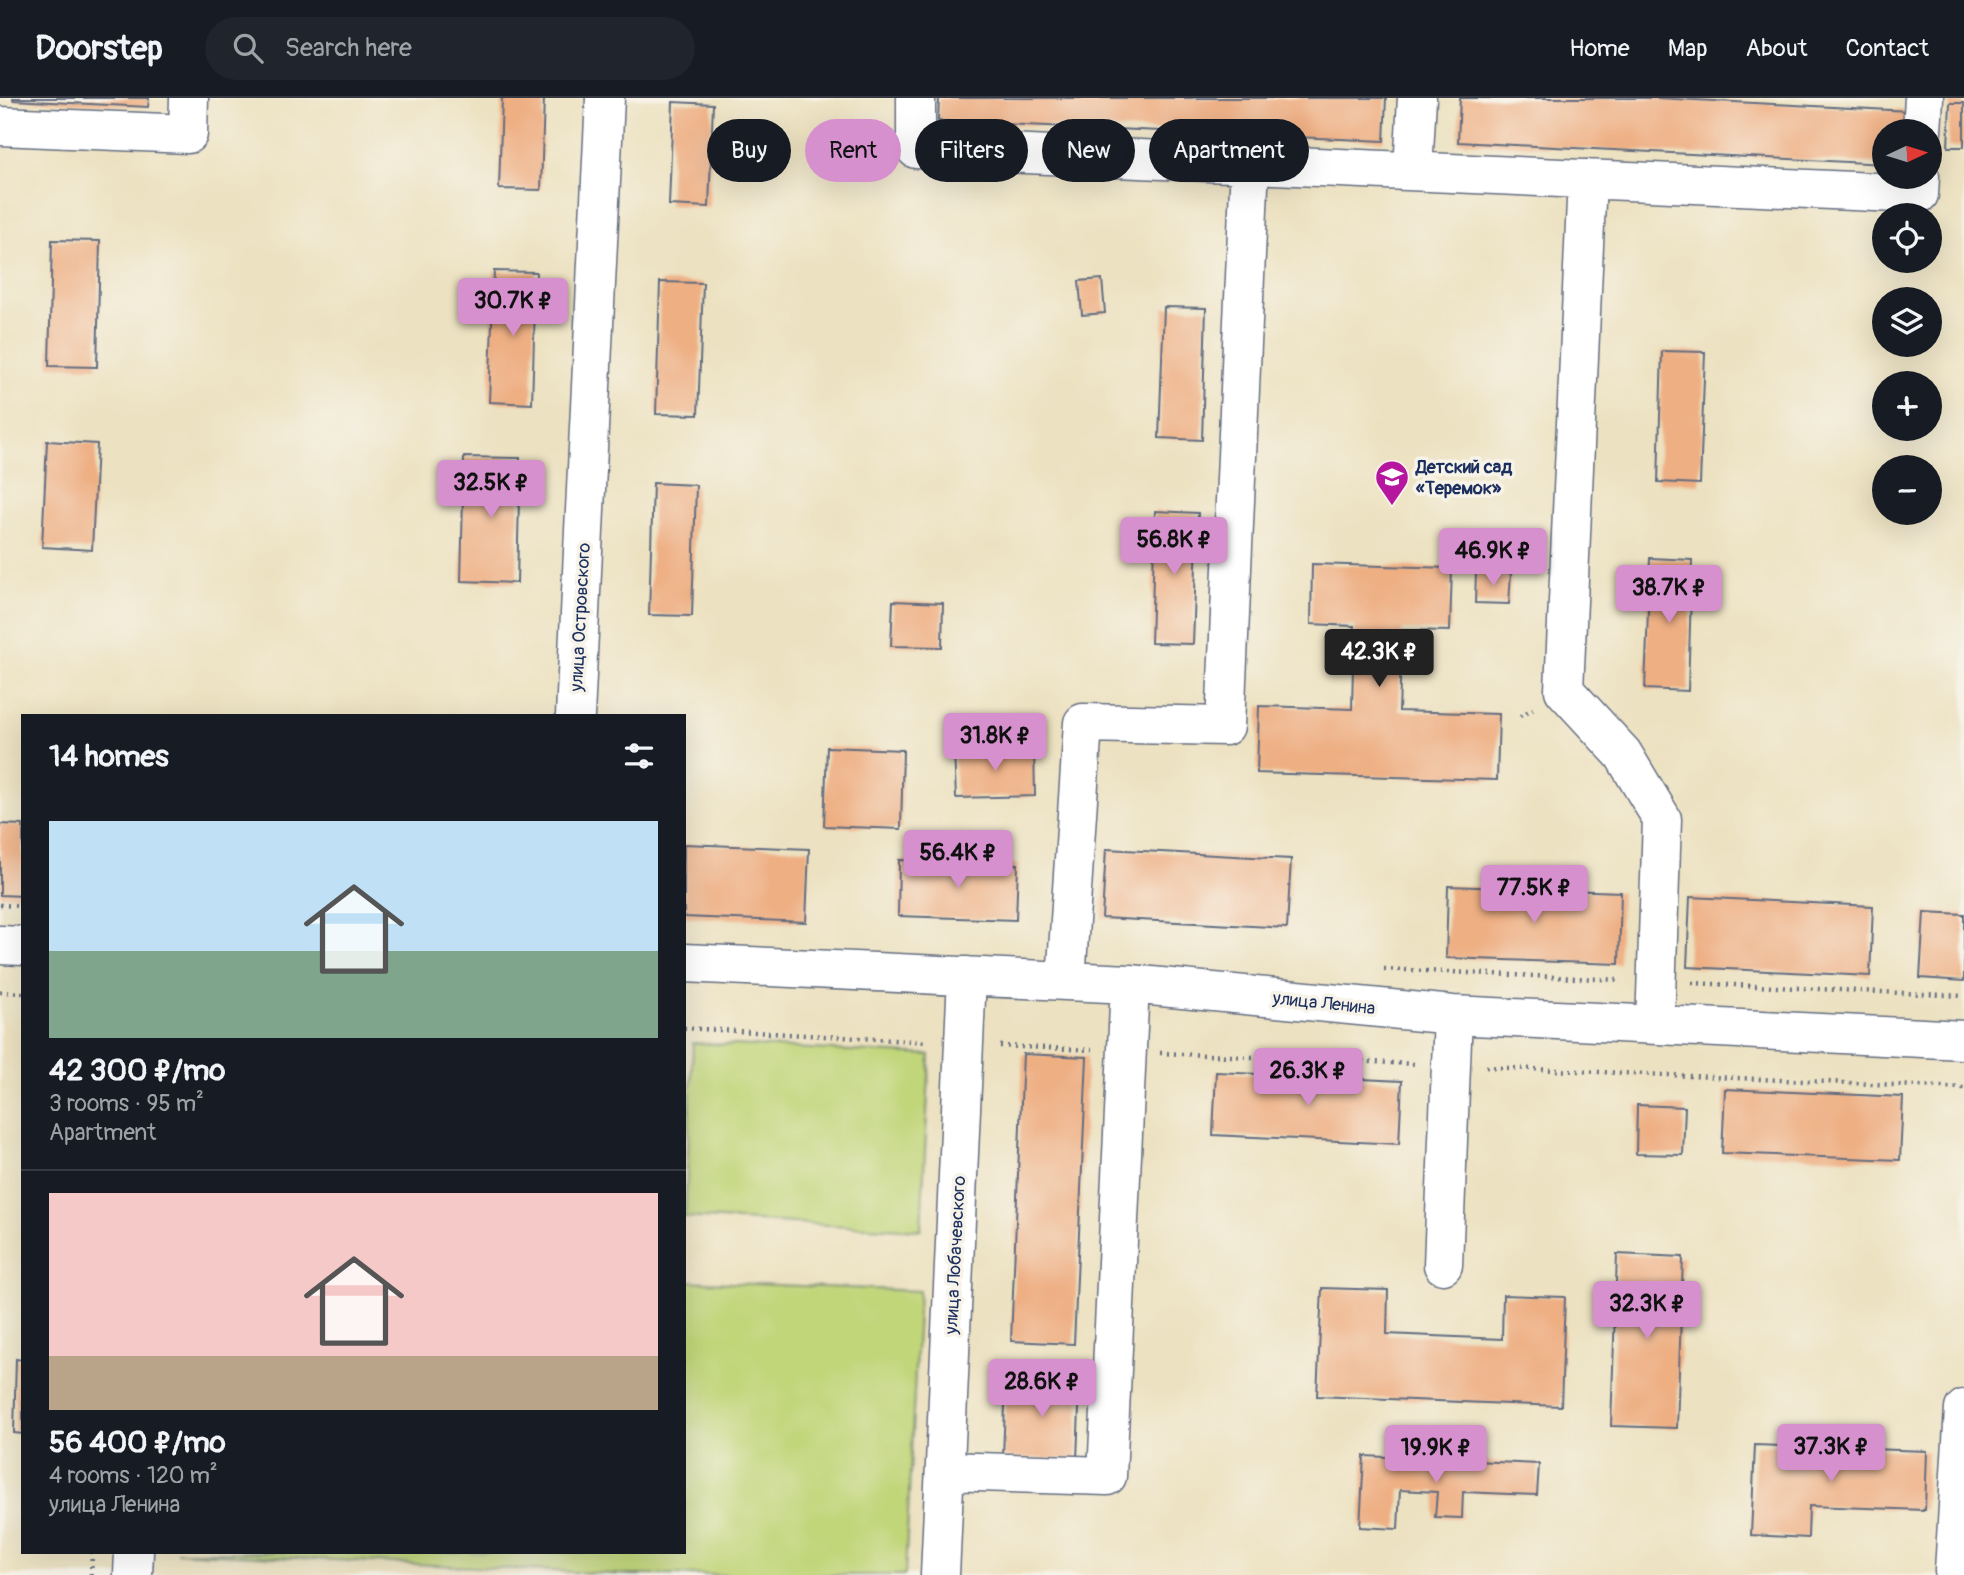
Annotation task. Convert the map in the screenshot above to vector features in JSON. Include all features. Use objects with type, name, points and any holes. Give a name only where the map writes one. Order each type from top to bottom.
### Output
[{"type":"street","points":[[0,126],[188,134],[189,98]]},
{"type":"street","name":"улица Островского","points":[[575,714],[605,98]]},
{"type":"street","points":[[916,98],[916,149],[1149,159]]},
{"type":"street","points":[[1413,171],[1417,98]]},
{"type":"street","points":[[1923,119],[1924,98]]},
{"type":"street","points":[[1309,167],[1919,194],[1919,189]]},
{"type":"street","points":[[1587,179],[1564,690],[1623,754],[1662,820],[1655,1025]]},
{"type":"street","points":[[1066,981],[1083,723],[1225,726],[1249,182]]},
{"type":"street","points":[[0,945],[21,946]]},
{"type":"street","name":"улица Ленина","points":[[686,963],[1130,984],[1453,1015],[1964,1040]]},
{"type":"street","name":"улица Лобачевского","points":[[940,1575],[967,976]]},
{"type":"street","points":[[945,1471],[1107,1476],[1130,984]]},
{"type":"street","points":[[1443,1265],[1453,1015]]},
{"type":"street","points":[[1964,1409],[1954,1571],[1964,1572]]},
{"type":"street","points":[[133,1575],[134,1554]]},
{"type":"path","points":[[0,905],[21,906]]},
{"type":"path","points":[[0,992],[21,993]]},
{"type":"path","points":[[686,1028],[965,1044]]},
{"type":"path","points":[[91,1575],[92,1554]]},
{"type":"green space","points":[[693,1043],[930,1055],[921,1230],[686,1217]]},
{"type":"green space","points":[[686,1281],[919,1291],[905,1575],[632,1575],[216,1554],[686,1554]]},
{"type":"building","points":[[13,98],[149,98],[148,107]]},
{"type":"building","points":[[502,98],[544,98],[541,190],[499,189]]},
{"type":"building","points":[[939,98],[1386,98],[1384,141],[1309,138],[1309,119],[1149,119],[1149,130],[1135,130],[1135,119],[1042,119],[1042,126],[1028,125],[1028,119],[938,119]]},
{"type":"building","points":[[1460,98],[1656,98],[1909,111],[1909,119],[1872,119],[1872,163],[1458,142]]},
{"type":"building","points":[[673,102],[713,104],[712,119],[707,119],[709,207],[669,205]]},
{"type":"building","points":[[1950,103],[1964,103],[1964,147],[1948,147]]},
{"type":"building","points":[[52,240],[100,241],[97,367],[49,366]]},
{"type":"building","points":[[494,271],[536,272],[532,404],[489,402]]},
{"type":"building","points":[[1102,279],[1105,313],[1082,315],[1079,281]]},
{"type":"building","points":[[660,282],[703,283],[698,415],[656,414]]},
{"type":"building","points":[[1164,307],[1206,308],[1202,440],[1159,438]]},
{"type":"building","points":[[1662,351],[1705,352],[1700,484],[1658,482]]},
{"type":"building","points":[[47,441],[97,444],[92,550],[42,547]]},
{"type":"building","points":[[464,457],[520,458],[517,583],[461,581]]},
{"type":"building","points":[[653,483],[696,485],[692,616],[649,615]]},
{"type":"building","points":[[1155,511],[1198,513],[1193,644],[1151,643]]},
{"type":"building","points":[[1650,558],[1692,560],[1688,691],[1645,689]]},
{"type":"building","points":[[1312,564],[1452,568],[1450,631],[1402,630],[1399,711],[1499,714],[1497,780],[1257,773],[1259,706],[1352,709],[1354,626],[1311,624]]},
{"type":"building","points":[[1476,571],[1511,573],[1509,604],[1475,603]]},
{"type":"building","points":[[893,601],[943,603],[942,647],[891,646]]},
{"type":"building","points":[[827,747],[903,750],[901,829],[824,826]]},
{"type":"building","points":[[1034,747],[1035,796],[956,798],[954,750]]},
{"type":"building","points":[[0,824],[21,825],[21,896],[0,895]]},
{"type":"building","points":[[686,844],[809,849],[806,922],[686,917]]},
{"type":"building","points":[[1106,849],[1291,859],[1287,928],[1102,918]]},
{"type":"building","points":[[899,860],[1018,864],[1016,920],[898,916]]},
{"type":"building","points":[[1448,886],[1621,892],[1619,964],[1446,958]]},
{"type":"building","points":[[1690,897],[1873,906],[1870,976],[1687,967]]},
{"type":"building","points":[[1924,912],[1964,914],[1964,981],[1920,978]]},
{"type":"building","points":[[1023,1054],[1087,1057],[1074,1344],[1011,1341]]},
{"type":"building","points":[[1216,1072],[1402,1081],[1399,1144],[1213,1135]]},
{"type":"building","points":[[1725,1089],[1903,1097],[1900,1160],[1722,1153]]},
{"type":"building","points":[[1637,1105],[1685,1107],[1683,1155],[1636,1154]]},
{"type":"building","points":[[1617,1254],[1683,1257],[1677,1428],[1611,1426]]},
{"type":"building","points":[[1322,1288],[1388,1290],[1387,1334],[1502,1339],[1503,1295],[1565,1297],[1561,1406],[1317,1396]]},
{"type":"building","points":[[16,1359],[21,1360],[21,1434],[14,1433]]},
{"type":"building","points":[[1006,1379],[1080,1382],[1077,1460],[1003,1457]]},
{"type":"building","points":[[1755,1445],[1927,1451],[1925,1510],[1809,1506],[1808,1538],[1751,1535]]},
{"type":"building","points":[[1364,1456],[1539,1464],[1537,1495],[1463,1492],[1462,1518],[1435,1517],[1437,1492],[1400,1490],[1398,1529],[1360,1527]]},
{"type":"place","name":"Детский сад «Теремок»","points":[[1392,507]]}]
